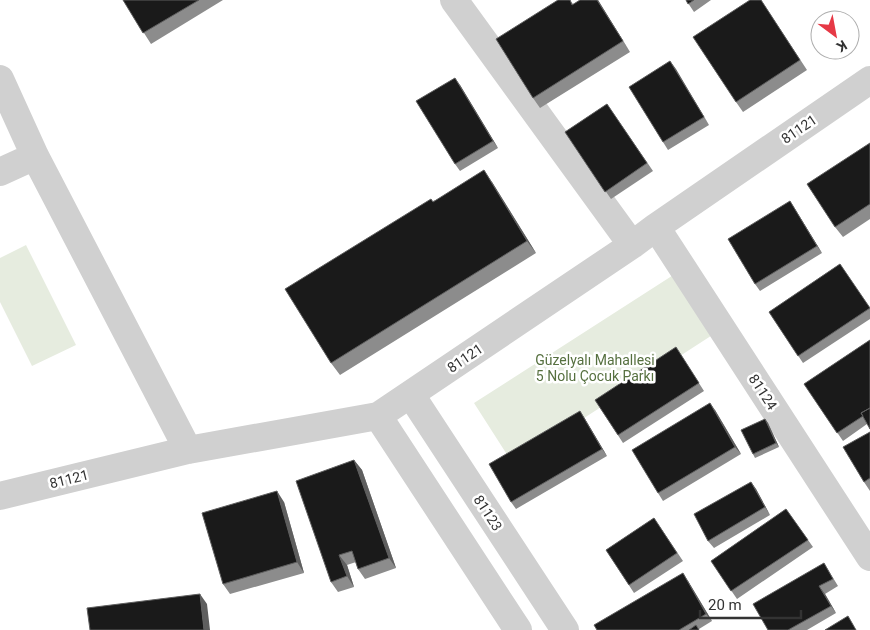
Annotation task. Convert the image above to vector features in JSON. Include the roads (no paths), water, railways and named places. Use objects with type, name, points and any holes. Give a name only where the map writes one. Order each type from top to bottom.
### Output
[{"type":"street","points":[[454,0],[632,245]]},
{"type":"street","points":[[0,79],[35,156],[188,450]]},
{"type":"street","name":"81121","points":[[0,496],[188,450],[378,416],[632,245],[870,80]]},
{"type":"street","points":[[0,172],[35,156]]},
{"type":"street","name":"81124","points":[[656,227],[870,557]]},
{"type":"street","name":"81123","points":[[411,395],[565,630]]},
{"type":"street","points":[[378,416],[518,630]]},
{"type":"park label","name":"Güzelyalı Mahallesi 5 Nolu Çocuk Parkı","points":[[595,368]]}]
